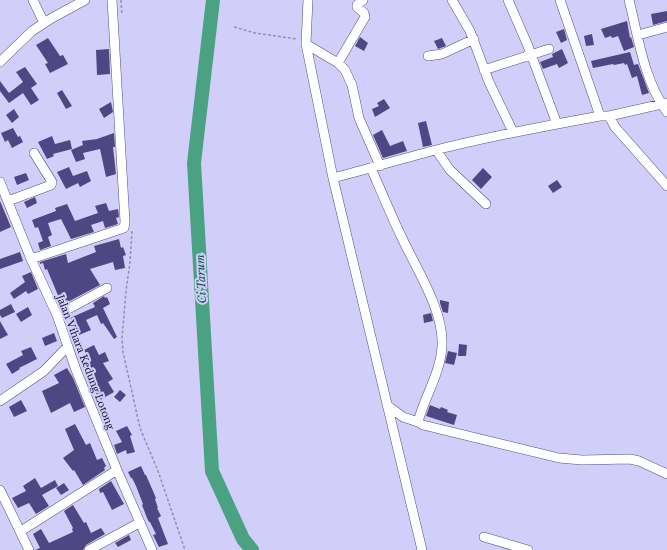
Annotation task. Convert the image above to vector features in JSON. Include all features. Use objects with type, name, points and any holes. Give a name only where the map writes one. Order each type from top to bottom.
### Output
[{"type":"street","points":[[33,0],[44,22]]},
{"type":"street","points":[[0,62],[32,31],[44,22],[85,0]]},
{"type":"street","points":[[31,259],[124,228],[125,222],[112,0]]},
{"type":"street","points":[[308,0],[306,42],[333,178],[422,550]]},
{"type":"street","points":[[338,63],[365,17],[364,13],[357,7],[357,5],[363,0]]},
{"type":"street","points":[[452,0],[474,39],[489,82],[513,132]]},
{"type":"street","points":[[508,0],[557,124]]},
{"type":"street","points":[[560,0],[600,116]]},
{"type":"street","points":[[333,178],[436,150],[513,132],[600,116],[609,116],[665,107],[649,76],[643,58],[630,0]]},
{"type":"street","points":[[638,36],[667,27]]},
{"type":"street","points":[[428,56],[442,54],[474,39]]},
{"type":"street","points":[[306,42],[338,63],[345,70],[352,84],[359,118],[376,167],[402,237],[435,308],[441,330],[442,347],[437,369],[418,422]]},
{"type":"street","points":[[484,70],[549,49]]},
{"type":"street","points":[[609,116],[615,127],[667,186]]},
{"type":"street","points":[[436,150],[450,170],[486,204]]},
{"type":"street","points":[[5,199],[51,185],[52,182],[34,153]]},
{"type":"street","name":"Jalan Vihara Kedung Lotong","points":[[0,182],[5,199],[57,315],[76,370],[139,523],[152,550]]},
{"type":"street","points":[[57,315],[107,288]]},
{"type":"street","points":[[0,401],[44,371],[68,346]]},
{"type":"street","points":[[387,405],[403,417],[423,425],[559,458],[582,460],[630,459],[639,461],[667,474]]},
{"type":"street","points":[[21,531],[117,470]]},
{"type":"street","points":[[0,490],[30,550]]},
{"type":"street","points":[[89,550],[139,523]]},
{"type":"street","points":[[484,537],[528,550]]},
{"type":"path","points":[[121,0],[122,21]]},
{"type":"path","points":[[234,27],[255,33],[306,42]]},
{"type":"path","points":[[132,228],[133,236],[122,338],[123,352],[140,428],[158,471],[185,550]]},
{"type":"building","points":[[667,11],[667,21],[653,25],[651,14]]},
{"type":"building","points":[[627,21],[630,38],[631,37],[634,47],[624,51],[618,36],[605,38],[601,29]]},
{"type":"building","points":[[564,29],[567,40],[561,43],[556,32]]},
{"type":"building","points":[[592,34],[594,45],[586,46],[584,36]]},
{"type":"building","points":[[360,37],[368,43],[364,51],[355,46]]},
{"type":"building","points":[[48,38],[60,56],[63,55],[68,64],[50,73],[45,64],[48,63],[36,45]]},
{"type":"building","points":[[442,38],[446,46],[438,49],[434,41]]},
{"type":"building","points":[[109,49],[110,74],[97,75],[96,50]]},
{"type":"building","points":[[562,49],[568,63],[559,68],[557,64],[543,69],[540,62],[553,57],[552,54]]},
{"type":"building","points":[[630,52],[634,65],[638,64],[649,93],[642,95],[637,76],[632,78],[627,64],[613,64],[593,68],[591,61]]},
{"type":"building","points":[[25,67],[37,84],[31,88],[39,100],[31,105],[23,93],[9,103],[0,91],[0,81],[9,93],[23,82],[16,72]]},
{"type":"building","points":[[62,90],[72,106],[66,109],[57,93]]},
{"type":"building","points":[[384,99],[390,108],[375,117],[372,109],[379,106],[377,103]]},
{"type":"building","points":[[111,102],[113,112],[104,118],[99,109]]},
{"type":"building","points":[[14,109],[19,117],[12,123],[6,115]]},
{"type":"building","points":[[426,121],[432,145],[423,147],[418,123]]},
{"type":"building","points":[[13,128],[23,142],[12,148],[8,140],[5,142],[1,133]]},
{"type":"building","points":[[382,130],[390,146],[403,141],[407,151],[383,158],[373,135]]},
{"type":"building","points":[[114,133],[115,147],[113,147],[116,174],[106,177],[100,149],[83,153],[85,159],[76,162],[71,150],[83,145],[82,141],[97,139]]},
{"type":"building","points":[[52,136],[55,144],[70,140],[72,149],[53,154],[54,156],[47,159],[38,142]]},
{"type":"building","points":[[69,167],[73,176],[87,171],[91,181],[80,187],[78,183],[66,189],[57,172]]},
{"type":"building","points":[[483,168],[492,177],[481,189],[472,180]]},
{"type":"building","points":[[26,173],[29,180],[17,185],[14,177]]},
{"type":"building","points":[[557,180],[562,187],[553,193],[548,186]]},
{"type":"building","points":[[35,197],[37,203],[27,208],[24,202]]},
{"type":"building","points":[[0,201],[11,227],[0,232]]},
{"type":"building","points":[[106,203],[109,211],[118,209],[119,217],[116,218],[118,224],[105,228],[103,221],[91,225],[94,232],[71,239],[61,219],[48,223],[52,235],[48,237],[51,246],[40,250],[38,243],[43,241],[38,227],[35,228],[32,220],[56,211],[55,208],[67,204],[75,221],[98,213],[95,206]]},
{"type":"building","points":[[119,239],[121,248],[123,247],[126,255],[123,256],[125,268],[115,270],[113,262],[90,269],[100,285],[62,305],[47,269],[45,270],[43,263],[40,264],[40,262],[66,254],[68,263],[96,252],[94,246]]},
{"type":"building","points":[[20,252],[23,261],[0,269],[0,259]]},
{"type":"building","points":[[31,272],[38,289],[28,294],[26,291],[14,299],[10,293],[25,282],[22,276]]},
{"type":"building","points":[[104,296],[105,298],[107,297],[110,304],[103,308],[117,337],[114,339],[103,323],[101,324],[97,315],[86,320],[91,330],[79,335],[70,318],[95,307],[93,303]]},
{"type":"building","points":[[440,300],[449,302],[448,313],[443,312]]},
{"type":"building","points":[[11,304],[15,312],[2,318],[0,315],[0,310]]},
{"type":"building","points":[[28,307],[32,315],[21,322],[16,314]]},
{"type":"building","points":[[431,313],[433,321],[424,323],[423,315]]},
{"type":"building","points":[[0,321],[8,335],[0,339]]},
{"type":"building","points":[[54,333],[57,341],[45,346],[42,338]]},
{"type":"building","points":[[459,344],[467,345],[466,356],[458,356]]},
{"type":"building","points":[[94,345],[99,355],[105,352],[109,361],[103,363],[113,379],[108,382],[114,392],[100,400],[85,375],[88,373],[82,362],[89,359],[84,350]]},
{"type":"building","points":[[31,347],[37,359],[19,368],[20,369],[12,374],[6,364],[23,355],[21,351]]},
{"type":"building","points":[[448,351],[457,353],[454,365],[445,363]]},
{"type":"building","points":[[67,368],[73,378],[85,407],[74,412],[70,403],[51,413],[42,391],[59,383],[54,375]]},
{"type":"building","points":[[120,390],[126,395],[120,402],[114,397]]},
{"type":"building","points":[[21,400],[27,411],[14,417],[9,407]]},
{"type":"building","points":[[430,405],[440,409],[441,407],[448,410],[447,412],[457,415],[454,425],[426,416]]},
{"type":"building","points":[[75,424],[86,445],[90,443],[97,460],[102,458],[106,466],[104,468],[105,470],[83,485],[74,470],[73,471],[63,458],[74,450],[65,429]]},
{"type":"building","points":[[127,426],[132,435],[130,436],[135,452],[127,454],[126,450],[117,454],[114,445],[122,442],[116,431]]},
{"type":"building","points":[[141,466],[156,498],[157,508],[161,516],[158,518],[168,544],[159,547],[153,535],[156,534],[147,518],[136,486],[128,472]]},
{"type":"building","points":[[35,478],[41,488],[55,480],[58,486],[42,495],[49,506],[36,514],[29,503],[18,508],[12,498],[26,491],[23,486]]},
{"type":"building","points":[[111,481],[124,504],[112,510],[103,492],[100,493],[99,489]]},
{"type":"building","points":[[64,483],[69,490],[61,495],[56,488]]},
{"type":"building","points":[[73,505],[84,523],[86,522],[91,533],[101,528],[105,534],[86,545],[83,550],[35,550],[40,548],[33,534],[41,529],[49,543],[73,532],[73,528],[64,511]]},
{"type":"building","points":[[129,535],[131,540],[118,547],[115,543]]},
{"type":"waterway","name":"Ci Tarum","points":[[213,0],[194,163],[212,471],[243,539],[252,550]]}]
